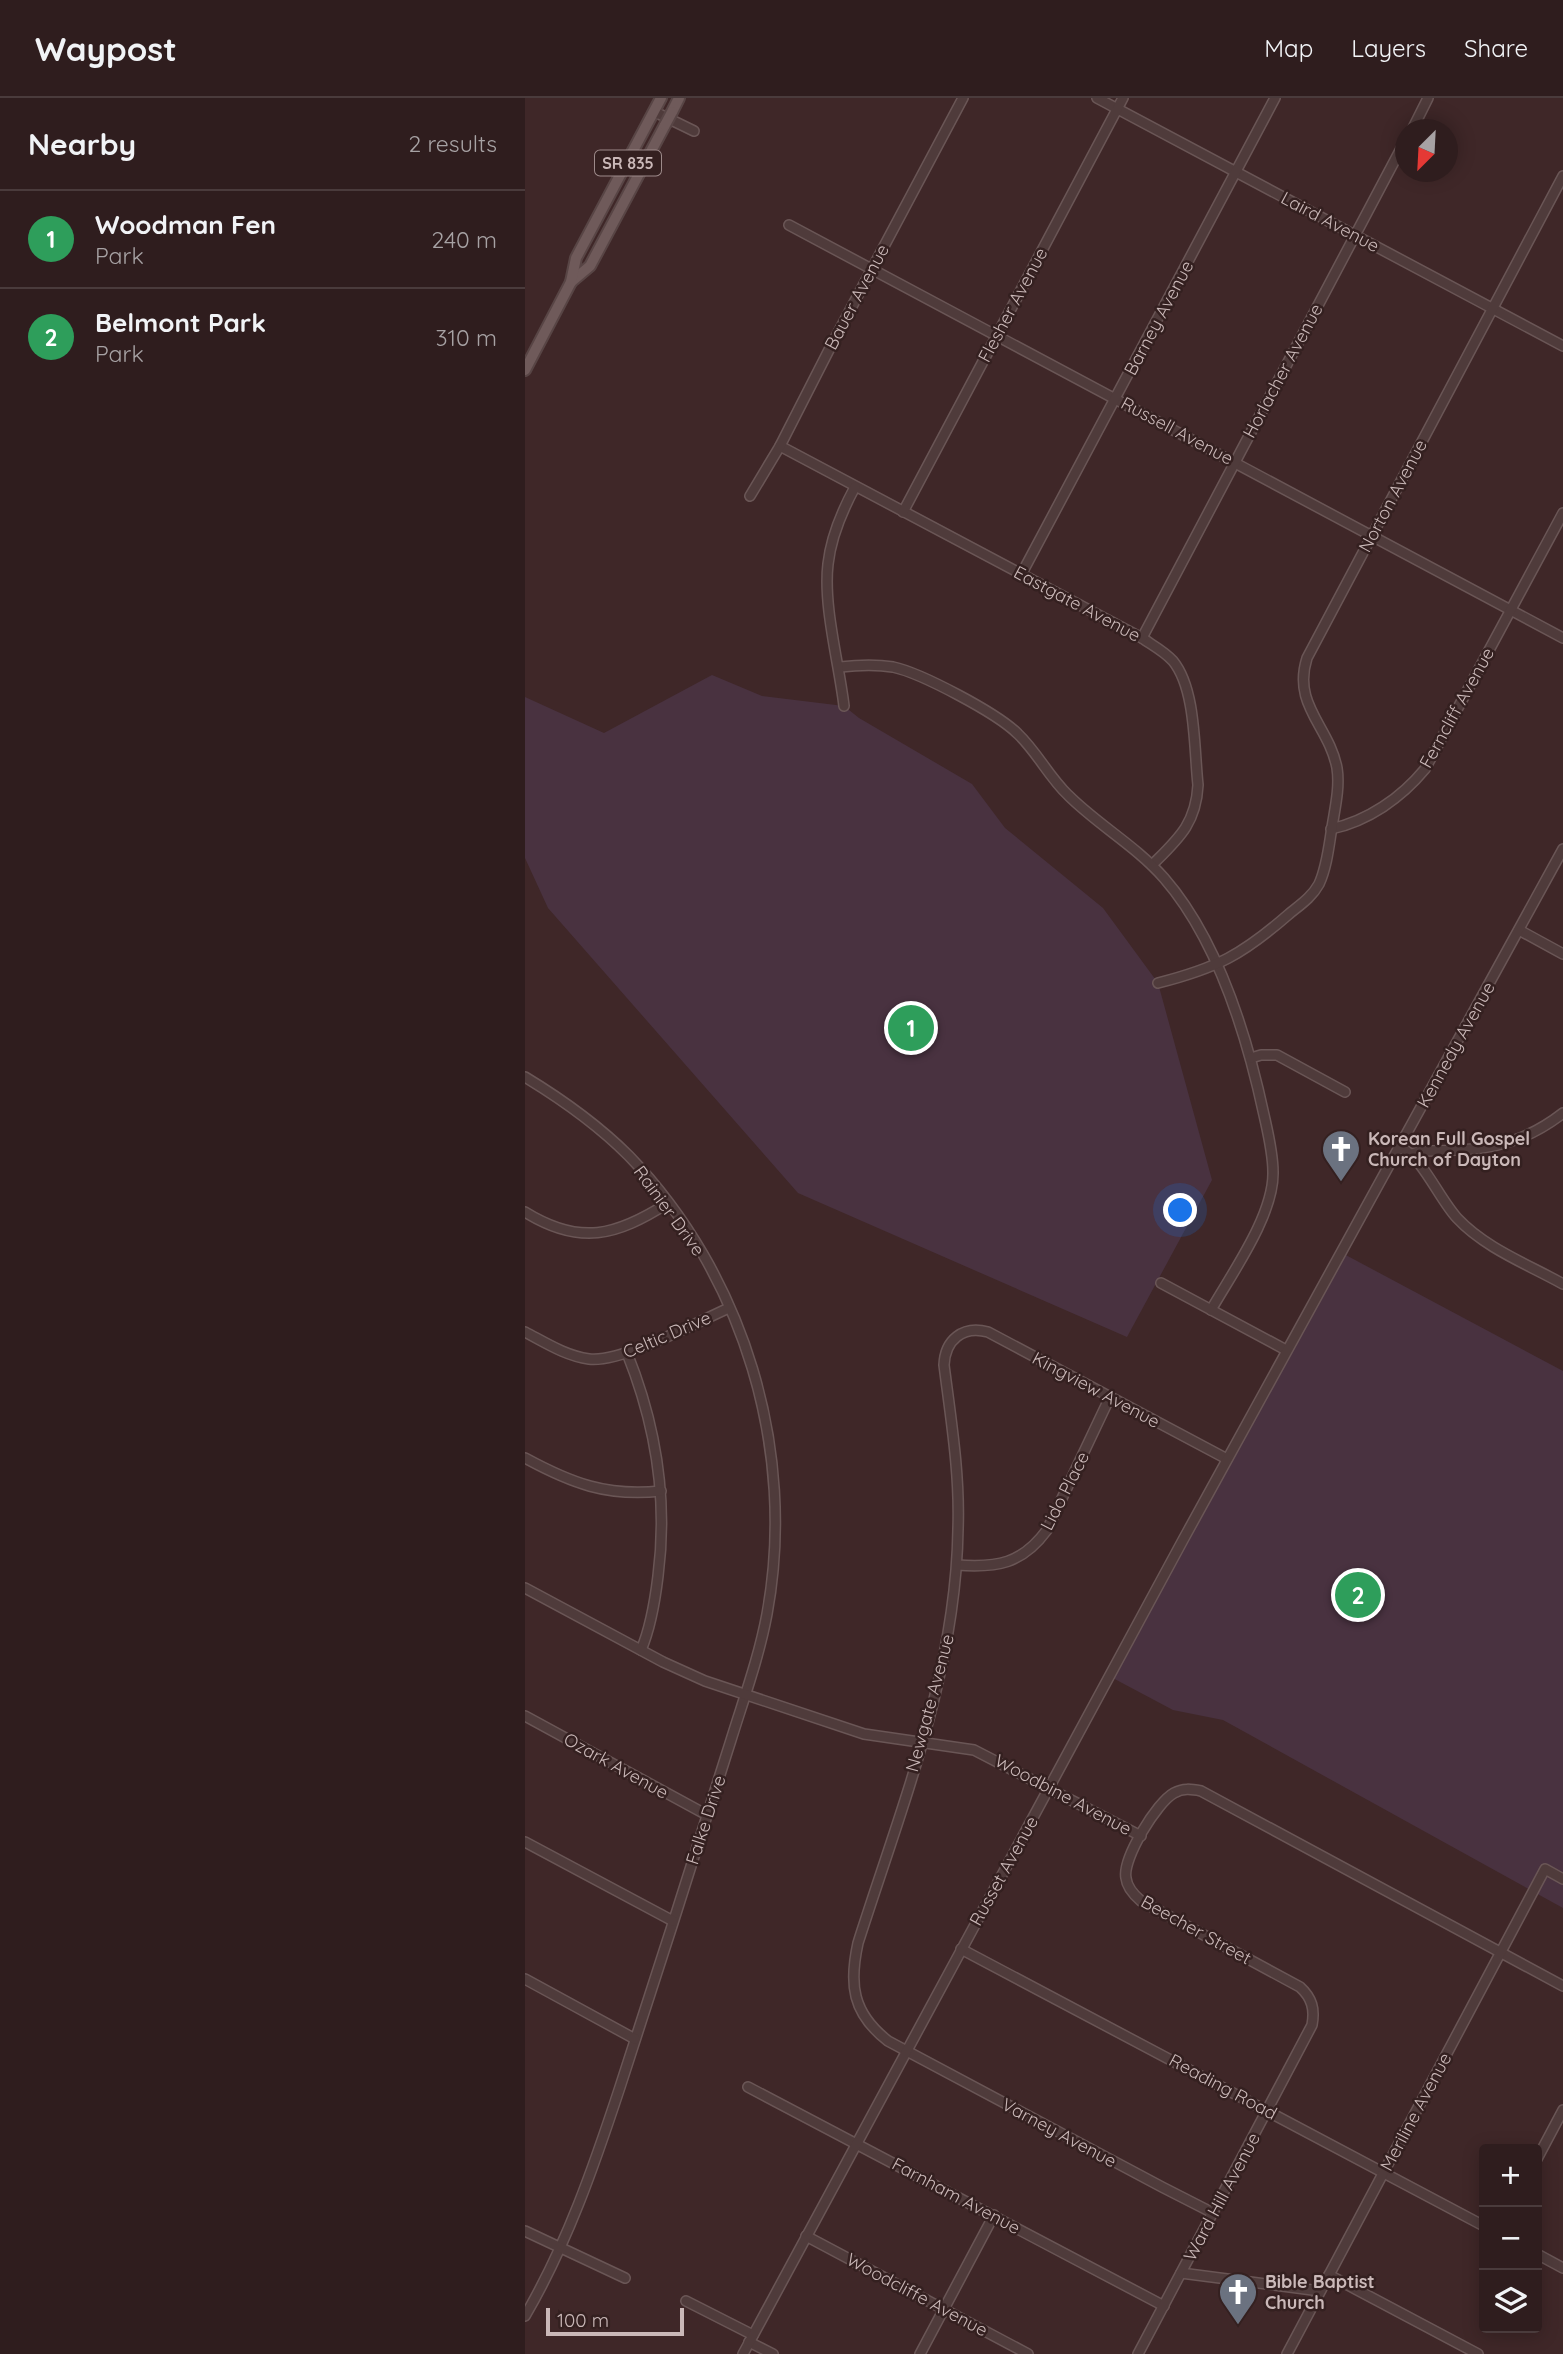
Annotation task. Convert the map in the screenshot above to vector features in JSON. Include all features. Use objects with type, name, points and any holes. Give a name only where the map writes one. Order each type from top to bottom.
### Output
[{"type":"main road","name":"SR 835","points":[[525,370],[571,282],[576,258],[661,98]]},
{"type":"main road","name":"SR 835","points":[[571,282],[590,266],[679,98]]},
{"type":"main road","points":[[594,228],[606,235]]},
{"type":"street","name":"Bauer Avenue","points":[[750,496],[780,446],[963,98]]},
{"type":"street","name":"Laird Avenue","points":[[1097,98],[1563,346]]},
{"type":"street","name":"Flesher Avenue","points":[[903,512],[1123,98]]},
{"type":"street","name":"Barney Avenue","points":[[1021,575],[1275,98]]},
{"type":"street","points":[[1418,119],[1429,98]]},
{"type":"street","points":[[655,112],[694,131]]},
{"type":"street","name":"Horlacher Avenue","points":[[1142,638],[1395,160]]},
{"type":"street","name":"Norton Avenue","points":[[1331,829],[1337,795],[1336,766],[1303,693],[1303,670],[1315,642],[1563,176]]},
{"type":"street","name":"Russell Avenue","points":[[789,225],[1563,638]]},
{"type":"street","name":"Eastgate Avenue","points":[[780,446],[1142,638],[1172,661],[1188,694],[1198,785],[1194,813],[1189,824],[1152,865]]},
{"type":"street","points":[[844,706],[829,603],[828,565],[838,522],[855,487]]},
{"type":"street","name":"Ferncliff Avenue","points":[[1331,829],[1343,827],[1399,796],[1425,769],[1563,513]]},
{"type":"street","points":[[840,667],[880,666],[908,672],[993,715],[1019,734],[1072,800],[1152,865],[1181,901],[1219,964],[1251,1058],[1273,1156],[1272,1188],[1262,1218],[1211,1310]]},
{"type":"street","points":[[1158,983],[1219,964],[1248,948],[1311,895],[1321,879],[1331,829]]},
{"type":"street","name":"Kennedy Avenue","points":[[1286,1350],[1563,849]]},
{"type":"street","points":[[1519,930],[1563,954]]},
{"type":"street","points":[[1251,1058],[1277,1055],[1345,1092]]},
{"type":"street","name":"Rainier Drive","points":[[525,1077],[558,1097],[628,1155],[668,1203],[705,1260],[729,1308]]},
{"type":"street","points":[[1412,1154],[1420,1151],[1498,1147],[1531,1135],[1563,1113]]},
{"type":"street","points":[[1400,1146],[1412,1154],[1445,1204],[1470,1230],[1493,1247],[1563,1284]]},
{"type":"street","points":[[525,1212],[554,1228],[569,1232],[600,1233],[629,1226],[668,1203]]},
{"type":"street","points":[[1161,1283],[1286,1350]]},
{"type":"street","name":"Celtic Drive","points":[[525,1332],[573,1356],[592,1359],[627,1353],[729,1308]]},
{"type":"street","name":"Falke Drive","points":[[525,2316],[561,2248],[581,2200],[745,1696],[768,1602],[775,1508],[770,1451],[763,1408],[743,1341],[729,1308]]},
{"type":"street","name":"Kingview Avenue","points":[[963,1332],[988,1332],[1227,1459]]},
{"type":"street","name":"Newgate Avenue","points":[[906,2052],[869,2024],[857,2002],[853,1976],[858,1942],[922,1743],[943,1665],[950,1625],[957,1565],[959,1493],[944,1365],[946,1348],[963,1332]]},
{"type":"street","name":"Russet Avenue","points":[[743,2354],[1286,1350]]},
{"type":"street","points":[[627,1353],[654,1440],[661,1491],[662,1547],[652,1618],[641,1650]]},
{"type":"street","name":"Lido Place","points":[[957,1565],[982,1567],[1009,1562],[1039,1541],[1047,1530],[1110,1397]]},
{"type":"street","points":[[525,1458],[557,1476],[585,1486],[625,1493],[661,1491]]},
{"type":"street","name":"Woodbine Avenue","points":[[525,1588],[705,1681],[864,1734],[974,1750],[1141,1836],[1167,1798],[1184,1789],[1201,1791],[1563,1986]]},
{"type":"street","name":"Ozark Avenue","points":[[525,1716],[707,1815]]},
{"type":"street","name":"Beecher Street","points":[[1141,1836],[1125,1869],[1128,1886],[1134,1895],[1300,1987],[1311,2000]]},
{"type":"street","points":[[525,1842],[673,1921]]},
{"type":"street","name":"Meriline Avenue","points":[[1287,2354],[1545,1869],[1563,1879]]},
{"type":"street","name":"Reading Road","points":[[961,1949],[1479,2223]]},
{"type":"street","points":[[525,1979],[635,2039]]},
{"type":"street","name":"Ward Hill Avenue","points":[[1138,2354],[1312,2025],[1314,2016],[1311,2000]]},
{"type":"street","name":"Varney Avenue","points":[[906,2052],[1213,2213]]},
{"type":"street","name":"Farnham Avenue","points":[[748,2087],[1164,2306]]},
{"type":"street","points":[[1542,2150],[1563,2110]]},
{"type":"street","points":[[920,2354],[994,2215]]},
{"type":"street","points":[[525,2231],[625,2278]]},
{"type":"street","name":"Woodcliffe Avenue","points":[[806,2236],[1028,2354]]},
{"type":"street","points":[[1542,2257],[1563,2268]]},
{"type":"street","points":[[1181,2273],[1320,2291]]},
{"type":"street","points":[[1329,2274],[1478,2354]]},
{"type":"street","points":[[686,2301],[751,2338],[773,2354]]},
{"type":"shaded area","points":[[712,675],[762,696],[844,706],[859,718],[972,784],[1005,828],[1103,908],[1158,983],[1212,1180],[1127,1337],[798,1193],[548,908],[525,858],[525,697],[604,733]]},
{"type":"shaded area","points":[[1342,1253],[1563,1371],[1563,1908],[1223,1720],[1173,1710],[1109,1676]]},
{"type":"place","name":"Woodman Fen","points":[[911,1028]]},
{"type":"place","name":"Korean Full Gospel Church of Dayton","points":[[1341,1183]]},
{"type":"place","name":"Belmont Park","points":[[1358,1595]]},
{"type":"place","name":"Bible Baptist Church","points":[[1238,2326]]}]
